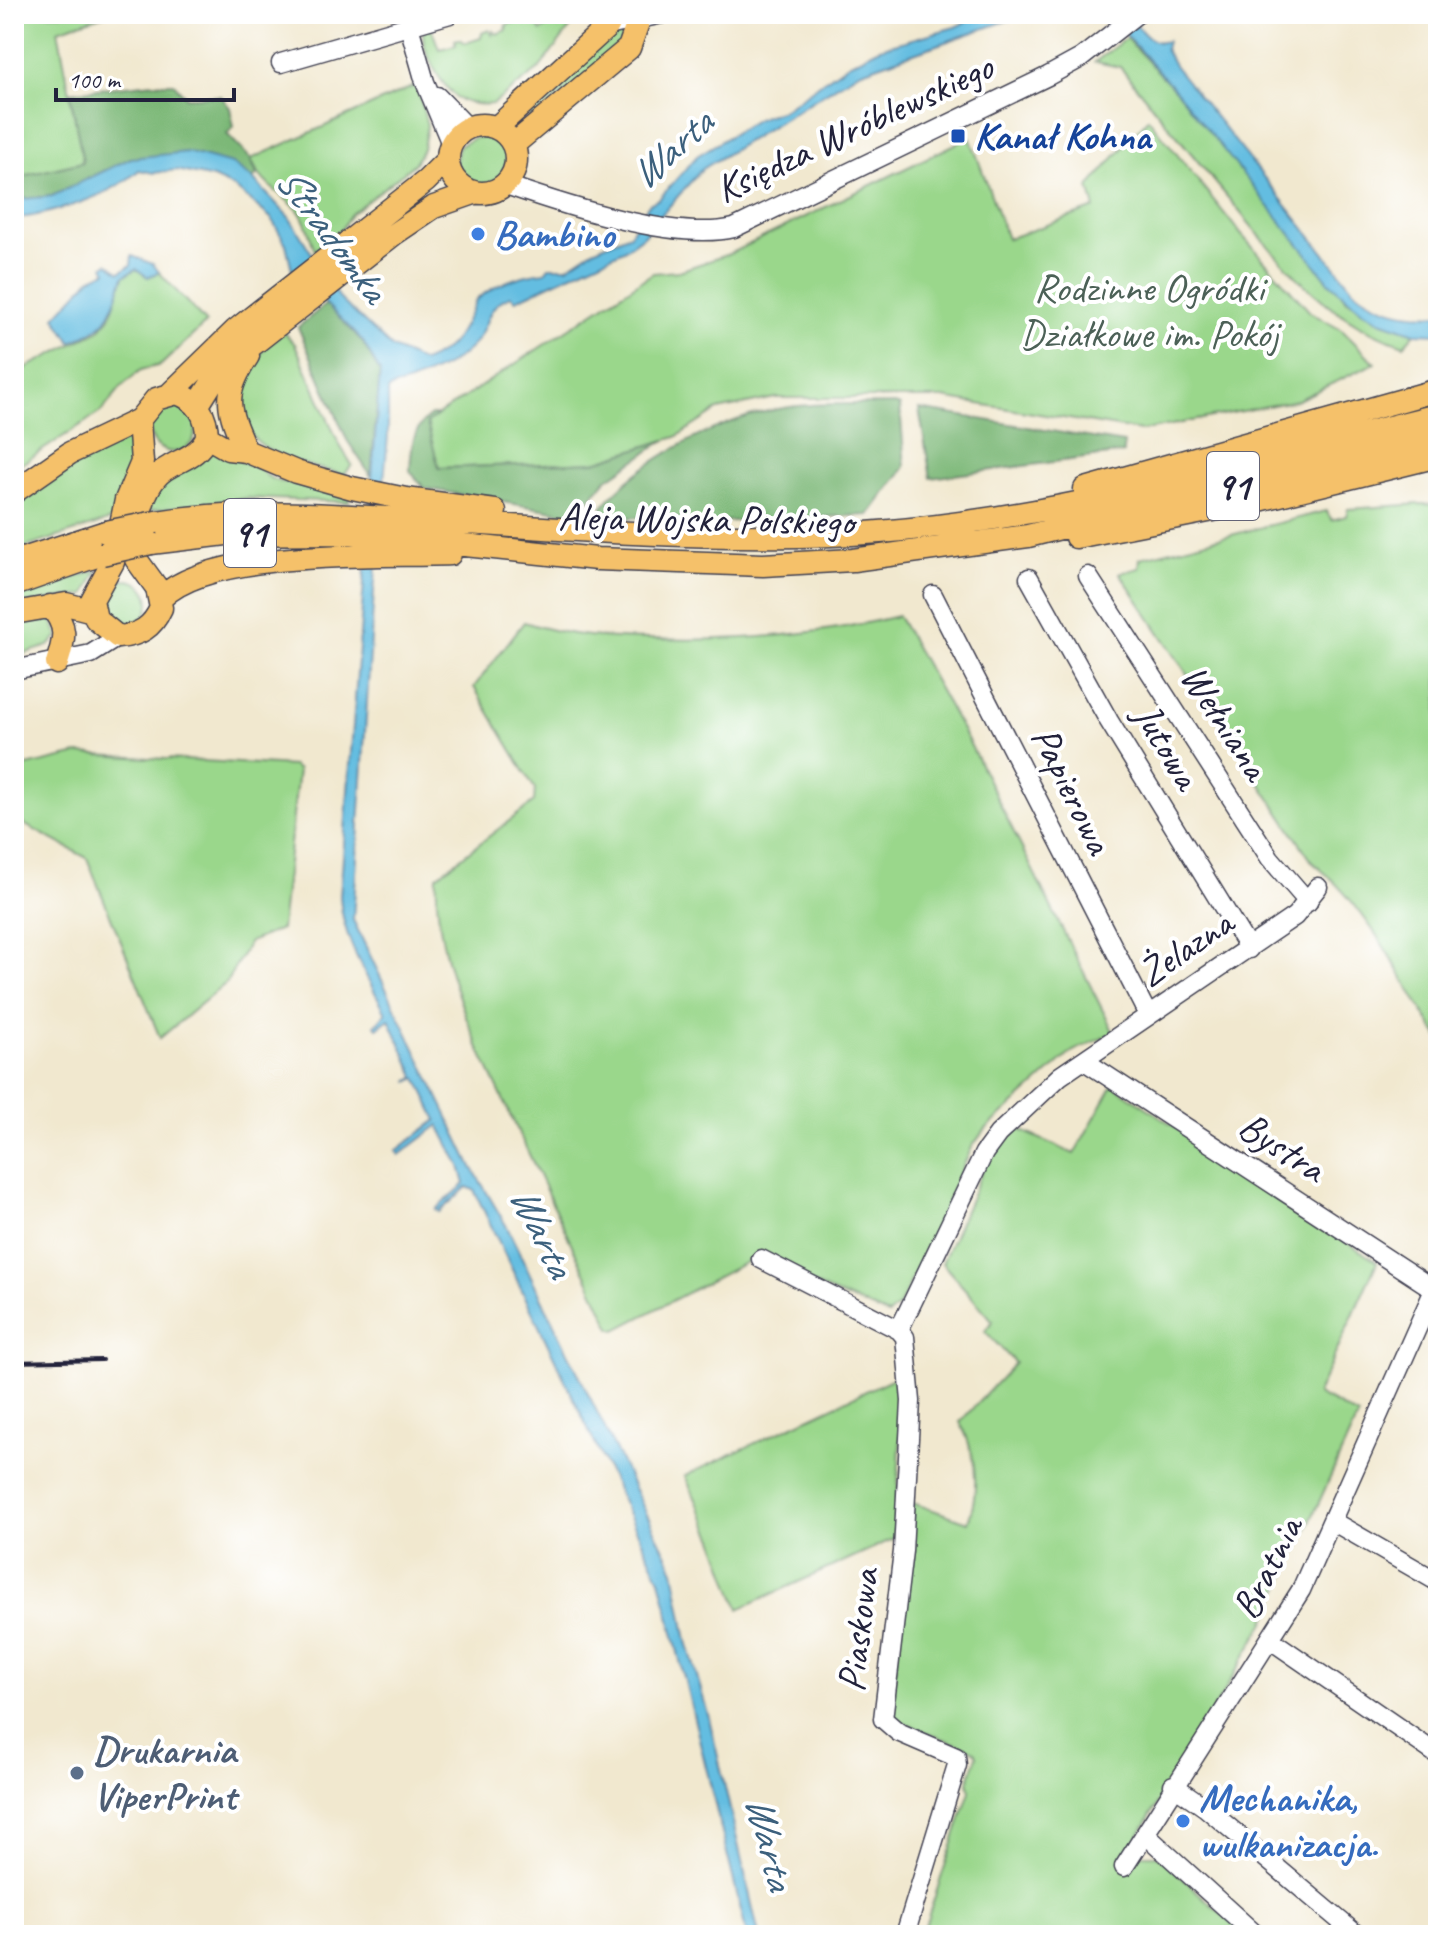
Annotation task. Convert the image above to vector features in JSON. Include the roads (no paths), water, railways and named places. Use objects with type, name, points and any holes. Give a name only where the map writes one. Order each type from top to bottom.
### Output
[{"type":"main road","points":[[513,145],[629,48],[648,15]]},
{"type":"main road","points":[[14,492],[70,453],[139,420],[148,405],[170,394],[224,340],[426,181],[468,128],[496,128],[610,20]]},
{"type":"main road","points":[[198,405],[224,370],[346,271],[434,207],[506,185],[515,165],[513,145],[496,128]]},
{"type":"main road","points":[[449,152],[458,184],[474,193]]},
{"type":"main road","points":[[246,451],[232,421],[229,392],[236,375],[258,342]]},
{"type":"main road","points":[[1056,506],[1077,491],[1438,390]]},
{"type":"main road","points":[[14,613],[66,604],[104,624],[136,635],[150,627],[161,608],[161,598],[136,559],[145,499],[160,473],[190,459],[207,437],[207,424],[198,405],[183,395],[170,394]]},
{"type":"main road","name":"Aleja Wojska Polskiego","points":[[399,528],[532,527],[609,532],[845,535],[1108,498],[1438,415]]},
{"type":"main road","points":[[104,624],[94,591],[113,562],[126,500],[142,462],[139,420]]},
{"type":"main road","name":"Aleja Wojska Polskiego","points":[[14,562],[154,532],[241,534],[351,523],[597,559],[763,565],[839,561],[941,550],[1028,536],[1438,434]]},
{"type":"main road","points":[[161,598],[182,580],[224,567],[271,561],[348,558],[399,528],[352,488],[296,472],[246,451],[228,449],[207,437]]},
{"type":"main road","points":[[1028,536],[1056,541],[1148,525],[1438,456]]},
{"type":"main road","name":"Aleja Wojska Polskiego","points":[[14,585],[104,543]]},
{"type":"main road","points":[[50,606],[65,627],[57,663]]},
{"type":"street","points":[[281,63],[450,14]]},
{"type":"street","name":"Księdza Wróblewskiego","points":[[506,185],[603,214],[700,232],[717,232],[751,222],[1086,54],[1137,14]]},
{"type":"street","points":[[610,20],[648,15]]},
{"type":"street","points":[[409,26],[449,152]]},
{"type":"street","points":[[425,82],[468,128]]},
{"type":"street","name":"Wełniana","points":[[1088,576],[1270,858],[1313,895]]},
{"type":"street","name":"Jutowa","points":[[1029,578],[1109,721],[1249,949]]},
{"type":"street","name":"Papierowa","points":[[933,595],[1110,949],[1148,1015]]},
{"type":"street","points":[[14,670],[91,654],[104,624]]},
{"type":"street","name":"Żelazna","points":[[1086,1062],[1148,1015],[1249,949],[1313,895]]},
{"type":"street","points":[[761,1259],[899,1330],[984,1153],[998,1134],[1060,1076],[1086,1062]]},
{"type":"street","name":"Bystra","points":[[1086,1062],[1436,1288]]},
{"type":"street","name":"Bratnia","points":[[1124,1867],[1146,1835],[1173,1785],[1301,1590],[1436,1288]]},
{"type":"street","name":"Piaskowa","points":[[899,1330],[905,1337],[911,1401],[897,1623],[883,1719],[898,1732],[956,1757],[957,1765],[905,1935]]},
{"type":"street","points":[[1332,1521],[1438,1582]]},
{"type":"street","points":[[1271,1640],[1438,1755]]},
{"type":"street","points":[[1173,1785],[1206,1808],[1357,1935]]},
{"type":"street","points":[[1146,1835],[1256,1935]]},
{"type":"water","points":[[983,14],[1026,14],[859,72],[701,170],[643,236],[624,250],[516,300],[511,296],[503,300],[492,310],[480,336],[469,350],[436,371],[388,390],[388,436],[374,591],[353,920],[472,1167],[507,1227],[674,1570],[687,1641],[709,1718],[759,1935],[747,1935],[660,1579],[474,1190],[467,1187],[439,1212],[436,1209],[465,1184],[460,1166],[439,1125],[399,1155],[396,1151],[437,1120],[417,1078],[408,1082],[415,1076],[389,1019],[377,1028],[375,1025],[386,1013],[350,942],[340,896],[380,372],[362,340],[292,270],[286,244],[271,218],[235,188],[213,178],[177,170],[154,173],[139,170],[97,196],[45,213],[14,219],[14,200],[52,196],[131,158],[187,152],[232,164],[253,179],[289,217],[341,300],[392,348],[423,362],[451,344],[463,328],[476,300],[492,289],[527,275],[545,272],[549,267],[567,267],[593,250],[630,234],[649,204],[659,199],[697,156],[757,119],[783,110],[848,64],[880,48],[955,27]]},
{"type":"water","points":[[1107,14],[1128,14],[1149,38],[1167,41],[1165,49],[1174,65],[1353,289],[1372,302],[1392,310],[1438,314],[1438,334],[1415,333],[1380,321],[1361,310],[1330,283],[1178,93]]},
{"type":"water","points":[[132,256],[153,264],[159,272],[148,277],[136,269],[124,276],[108,317],[94,330],[71,342],[55,317],[91,278],[107,271],[104,266],[108,263],[120,272],[131,265]]},
{"type":"railway","points":[[14,1362],[102,1360]]},
{"type":"place","name":"Kanał Kohna","points":[[958,136]]},
{"type":"place","name":"Bambino","points":[[478,234]]},
{"type":"place","name":"Drukarnia ViperPrint","points":[[77,1773]]},
{"type":"place","name":"Mechanika, wulkanizacja.","points":[[1183,1821]]},
{"type":"water label","name":"Warta","points":[[671,149]]},
{"type":"water label","name":"Stradomka","points":[[332,234]]},
{"type":"water label","name":"Warta","points":[[542,1231]]},
{"type":"water label","name":"Warta","points":[[770,1842]]},
{"type":"park label","name":"Rodzinne Ogródki Działkowe im. Pokój","points":[[1149,311]]}]
